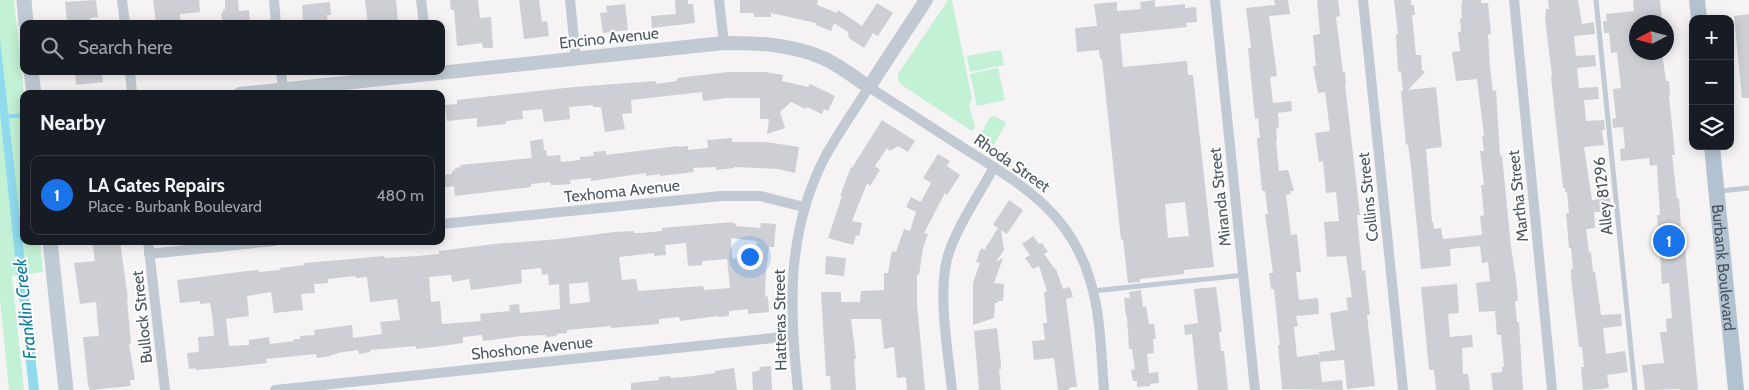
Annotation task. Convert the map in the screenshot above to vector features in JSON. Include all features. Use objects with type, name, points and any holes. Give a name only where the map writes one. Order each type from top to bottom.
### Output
[{"type":"main road","points":[[24,0],[26,20]]},
{"type":"main road","points":[[1697,0],[1699,15]]},
{"type":"main road","points":[[32,75],[33,90]]},
{"type":"main road","name":"Burbank Boulevard","points":[[1712,150],[1736,390]]},
{"type":"main road","points":[[50,245],[66,390]]},
{"type":"street","points":[[122,0],[124,20]]},
{"type":"street","points":[[274,0],[276,20]]},
{"type":"street","points":[[421,0],[424,20]]},
{"type":"street","points":[[570,0],[576,59]]},
{"type":"street","points":[[719,0],[724,43]]},
{"type":"street","points":[[869,87],[926,0]]},
{"type":"street","name":"Miranda Street","points":[[1215,0],[1255,390]]},
{"type":"street","name":"Collins Street","points":[[1363,0],[1403,390]]},
{"type":"street","name":"Martha Street","points":[[1514,0],[1552,390]]},
{"type":"street","name":"Encino Avenue","points":[[445,71],[724,43],[761,43],[784,46],[824,58],[869,87]]},
{"type":"street","points":[[130,75],[132,90]]},
{"type":"street","points":[[281,75],[283,89]]},
{"type":"street","name":"Encino Avenue","points":[[274,90],[411,75]]},
{"type":"street","name":"Rhoda Street","points":[[869,87],[1015,180],[1046,205],[1064,225],[1079,251],[1093,291],[1104,390]]},
{"type":"street","name":"Hatteras Street","points":[[798,390],[792,336],[791,302],[793,263],[804,206],[826,155],[869,87]]},
{"type":"street","points":[[952,390],[944,311],[946,261],[953,240],[994,167]]},
{"type":"street","name":"Texhoma Avenue","points":[[445,224],[720,196],[760,196],[804,206]]},
{"type":"street","name":"Bullock Street","points":[[148,245],[165,390]]},
{"type":"street","points":[[149,254],[236,245]]},
{"type":"street","name":"Shoshone Avenue","points":[[275,390],[792,336]]},
{"type":"lane","name":"Alley 81296","points":[[1596,0],[1635,390]]},
{"type":"lane","points":[[1716,191],[1749,188]]},
{"type":"lane","points":[[1093,291],[1244,275]]},
{"type":"green space","points":[[0,0],[14,0],[20,75],[22,75],[24,90],[20,90],[20,245],[40,245],[43,272],[12,276],[24,390],[9,390],[0,299]]},
{"type":"green space","points":[[948,0],[952,0],[972,99],[969,105],[975,127],[972,131],[900,84],[898,79],[898,74]]},
{"type":"green space","points":[[1001,50],[1004,65],[970,72],[967,56]]},
{"type":"green space","points":[[998,68],[1005,100],[977,106],[970,74]]},
{"type":"green space","points":[[995,116],[1006,123],[994,145],[980,136],[990,117]]},
{"type":"water","name":"Franklin Creek","points":[[0,39],[20,219],[20,245],[23,245],[39,390],[29,390],[0,113]]},
{"type":"building","points":[[96,0],[98,17],[90,18],[90,20],[67,20],[65,2]]},
{"type":"building","points":[[153,0],[199,0],[200,12],[180,14],[181,20],[156,20]]},
{"type":"building","points":[[225,0],[238,0],[239,11],[249,10],[250,20],[222,20],[221,13],[225,9]]},
{"type":"building","points":[[365,0],[396,0],[398,20],[368,20]]},
{"type":"building","points":[[450,0],[478,0],[480,18],[491,17],[493,48],[483,48],[482,43],[457,46],[454,10],[451,10]]},
{"type":"building","points":[[519,0],[539,0],[542,22],[547,21],[549,36],[524,39]]},
{"type":"building","points":[[675,0],[688,0],[688,4],[693,4],[695,23],[652,28],[651,16],[676,14]]},
{"type":"building","points":[[740,0],[818,0],[817,5],[837,13],[838,10],[862,26],[877,3],[893,13],[878,36],[873,33],[864,48],[849,38],[848,32],[834,23],[831,31],[816,25],[816,23],[771,13],[771,17],[754,17],[754,13],[740,13]]},
{"type":"building","points":[[1155,0],[1155,7],[1185,4],[1185,8],[1196,7],[1197,22],[1186,23],[1187,27],[1120,34],[1123,67],[1187,61],[1188,75],[1193,75],[1214,267],[1184,270],[1184,274],[1140,279],[1140,282],[1128,283],[1123,239],[1121,240],[1102,59],[1100,59],[1099,50],[1077,52],[1075,28],[1097,26],[1094,4],[1117,2],[1117,11],[1141,9],[1140,2]],"holes":[[[1185,202],[1189,236],[1168,238],[1165,204]]]},
{"type":"building","points":[[1274,0],[1288,0],[1290,14],[1269,16],[1277,76],[1270,77],[1273,103],[1291,101],[1292,111],[1278,113],[1279,128],[1276,128],[1276,141],[1279,171],[1288,170],[1294,191],[1290,191],[1291,194],[1286,195],[1291,235],[1297,234],[1301,272],[1296,272],[1299,300],[1318,298],[1319,314],[1296,316],[1298,326],[1294,327],[1297,357],[1319,354],[1322,382],[1342,380],[1343,390],[1282,389],[1278,345],[1280,345],[1274,289],[1271,289],[1269,273],[1273,273],[1265,214],[1268,214],[1265,191],[1262,191],[1257,138],[1260,138],[1258,118],[1255,119],[1248,48],[1251,48],[1246,8],[1275,5]]},
{"type":"building","points":[[1317,0],[1338,0],[1340,16],[1336,17],[1343,72],[1345,72],[1360,215],[1357,215],[1362,271],[1365,270],[1370,315],[1367,315],[1375,386],[1347,389],[1344,360],[1320,362],[1319,352],[1335,350],[1330,313],[1348,310],[1346,298],[1352,297],[1346,256],[1327,257],[1324,222],[1339,221],[1336,192],[1326,193],[1323,161],[1319,162],[1315,133],[1330,131],[1325,92],[1318,93],[1313,66],[1316,66],[1313,35],[1320,34]]},
{"type":"building","points":[[1394,0],[1411,0],[1411,5],[1414,5],[1415,15],[1412,15],[1416,55],[1421,55],[1422,70],[1425,72],[1408,90],[1436,87],[1442,147],[1426,149],[1432,222],[1434,229],[1441,228],[1443,239],[1482,235],[1480,216],[1484,215],[1481,185],[1484,185],[1480,151],[1484,151],[1482,136],[1484,136],[1477,79],[1456,81],[1452,52],[1460,51],[1458,32],[1461,32],[1462,0],[1481,0],[1481,3],[1488,3],[1491,34],[1488,35],[1490,68],[1493,91],[1496,90],[1500,156],[1502,155],[1516,279],[1518,301],[1515,301],[1517,322],[1519,322],[1523,390],[1493,390],[1491,373],[1502,372],[1502,367],[1504,366],[1501,335],[1497,335],[1495,311],[1479,312],[1476,283],[1490,281],[1488,262],[1482,263],[1480,246],[1450,249],[1451,266],[1421,269],[1408,144],[1406,145],[1401,72],[1398,71],[1396,34],[1398,34]]},
{"type":"building","points":[[1548,0],[1578,0],[1582,24],[1594,22],[1595,34],[1574,36],[1576,56],[1595,55],[1596,66],[1577,68],[1579,88],[1598,87],[1599,99],[1584,100],[1586,121],[1604,120],[1605,129],[1602,131],[1604,145],[1584,147],[1592,200],[1610,198],[1611,211],[1594,212],[1595,228],[1586,229],[1601,315],[1621,314],[1622,326],[1603,328],[1606,354],[1625,351],[1628,372],[1607,375],[1609,388],[1583,390],[1581,367],[1584,367],[1582,347],[1579,347],[1571,277],[1571,269],[1573,269],[1566,213],[1569,213],[1567,192],[1563,188],[1545,18],[1546,9],[1549,9]]},
{"type":"building","points":[[1660,0],[1661,15],[1629,15],[1629,60],[1663,60],[1666,81],[1669,81],[1675,155],[1672,155],[1677,199],[1679,198],[1681,228],[1683,227],[1698,390],[1645,390],[1642,365],[1664,363],[1660,332],[1667,332],[1666,319],[1672,318],[1669,283],[1662,284],[1657,215],[1660,215],[1657,165],[1650,166],[1649,158],[1621,161],[1620,149],[1625,148],[1623,127],[1613,128],[1612,119],[1616,118],[1613,89],[1621,88],[1617,52],[1611,53],[1609,33],[1604,33],[1603,21],[1607,21],[1606,14],[1634,11],[1633,1]]},
{"type":"building","points":[[330,2],[331,15],[327,15],[328,20],[303,20],[302,5]]},
{"type":"building","points":[[625,4],[628,30],[603,33],[600,13],[607,12],[606,6]]},
{"type":"building","points":[[1749,14],[1749,98],[1742,98],[1734,16]]},
{"type":"building","points":[[728,72],[765,72],[783,75],[782,81],[808,87],[810,84],[835,96],[828,111],[824,109],[822,114],[791,102],[780,112],[785,128],[767,134],[769,119],[760,119],[760,98],[726,98],[703,101],[702,92],[631,100],[632,113],[622,114],[625,129],[605,132],[601,107],[593,107],[593,105],[569,107],[570,119],[563,120],[544,122],[542,109],[522,111],[523,119],[506,121],[506,124],[477,127],[477,118],[447,121],[445,105],[457,104],[457,100],[574,87],[656,81],[656,84],[677,81],[677,78]]},
{"type":"building","points":[[75,75],[102,75],[103,82],[76,85]]},
{"type":"building","points":[[882,120],[915,141],[908,152],[898,146],[890,151],[887,148],[875,166],[880,170],[870,186],[867,183],[852,221],[862,223],[859,236],[856,235],[853,245],[828,238],[842,196],[840,196],[851,167]]},
{"type":"building","points":[[732,138],[732,142],[766,142],[799,147],[795,173],[778,169],[734,167],[716,170],[716,167],[693,168],[694,172],[660,176],[660,174],[646,176],[646,173],[591,181],[591,178],[570,180],[571,184],[551,185],[550,182],[531,184],[531,187],[455,196],[454,186],[445,187],[445,175],[452,174],[455,168],[461,167],[460,165],[532,158],[530,141],[543,139],[544,150],[546,150],[547,156],[560,155],[561,162],[580,160],[580,157],[594,156],[593,152],[606,151],[606,155],[678,146],[688,146],[688,150],[708,148],[707,140]]},
{"type":"building","points":[[938,154],[950,161],[947,166],[960,175],[947,195],[945,193],[924,233],[928,234],[923,248],[919,275],[917,274],[917,303],[925,390],[907,390],[906,377],[897,378],[894,347],[884,349],[881,319],[851,319],[856,359],[854,359],[856,390],[831,390],[830,376],[826,376],[821,292],[841,292],[841,302],[860,302],[861,291],[884,290],[884,273],[888,273],[892,251],[896,252],[904,229],[910,231],[916,212],[906,207],[911,197],[921,202],[931,183],[923,178]]},
{"type":"building","points":[[1009,200],[1023,210],[1007,234],[1001,230],[1004,250],[996,262],[1003,258],[994,283],[1004,284],[1003,301],[995,303],[994,318],[973,325],[973,283],[980,263],[976,262],[981,248],[985,250],[998,228],[993,225]]},
{"type":"building","points":[[733,222],[733,224],[736,223],[736,226],[760,228],[761,223],[776,224],[774,247],[769,247],[766,271],[765,297],[768,296],[769,312],[748,314],[748,309],[729,311],[729,316],[680,321],[679,317],[659,319],[659,324],[567,330],[567,333],[546,337],[546,335],[521,336],[483,341],[482,335],[463,337],[463,343],[434,347],[416,349],[416,346],[370,350],[370,352],[359,354],[358,350],[317,358],[316,354],[266,359],[267,363],[196,370],[195,368],[189,369],[187,353],[199,352],[198,337],[214,336],[212,314],[210,303],[200,304],[200,301],[180,303],[177,280],[247,271],[280,270],[280,268],[304,265],[304,263],[384,256],[385,258],[439,254],[439,251],[494,244],[614,232],[634,231],[634,233],[641,233],[662,231],[662,228]],"holes":[[[731,238],[757,241],[754,261],[732,258]],[[686,243],[688,266],[702,265],[702,261],[727,259],[730,288],[704,290],[703,286],[638,291],[636,279],[622,280],[619,257],[654,253],[654,256],[666,255],[665,245]],[[541,268],[542,275],[548,274],[549,285],[559,284],[560,309],[520,313],[519,304],[509,305],[510,311],[480,314],[481,321],[442,324],[440,301],[431,302],[429,277],[451,275],[452,282],[469,279],[471,290],[522,283],[521,270]],[[355,276],[356,278],[367,277],[370,302],[397,299],[400,320],[380,322],[382,334],[353,338],[352,325],[314,330],[315,335],[300,336],[300,339],[294,339],[294,341],[270,344],[269,337],[249,340],[249,345],[229,346],[226,319],[249,316],[247,296],[271,292],[274,313],[303,310],[301,294],[315,293],[314,284],[328,283],[328,279]],[[588,282],[590,302],[570,304],[569,284]]]},
{"type":"building","points":[[1033,236],[1039,244],[1042,243],[1048,252],[1044,254],[1056,269],[1063,289],[1070,287],[1073,297],[1066,299],[1077,387],[1071,387],[1068,390],[1058,390],[1054,358],[1034,360],[1032,341],[1045,340],[1043,323],[1047,323],[1044,292],[1047,291],[1039,266],[1033,269],[1025,258],[1030,255],[1022,244]]},
{"type":"building","points":[[93,245],[121,245],[128,299],[131,344],[129,344],[135,380],[130,380],[131,386],[90,390],[88,385],[83,337],[99,336],[96,302],[80,304],[74,263],[95,261]]},
{"type":"building","points":[[826,256],[846,258],[844,276],[825,274]]},
{"type":"building","points":[[1457,284],[1459,313],[1448,314],[1450,337],[1472,335],[1473,347],[1462,348],[1463,374],[1468,374],[1470,390],[1436,390],[1434,370],[1429,370],[1421,287]]},
{"type":"building","points":[[1216,287],[1222,332],[1219,332],[1221,351],[1224,351],[1228,390],[1198,390],[1192,334],[1185,335],[1184,325],[1198,323],[1194,289]]},
{"type":"building","points":[[1141,290],[1143,307],[1146,306],[1149,324],[1154,324],[1156,339],[1153,339],[1154,353],[1147,354],[1149,373],[1158,372],[1159,383],[1137,387],[1137,381],[1133,381],[1131,370],[1135,369],[1132,349],[1129,349],[1124,298],[1130,298],[1129,292]]},
{"type":"building","points":[[997,328],[1001,364],[1001,369],[999,369],[1001,390],[979,390],[974,331]]},
{"type":"building","points":[[771,366],[772,390],[753,390],[752,372],[760,370],[759,367]]},
{"type":"building","points":[[734,368],[737,390],[631,390],[631,383],[659,380],[659,377],[694,376]]},
{"type":"waterway","points":[[4,117],[20,115]]},
{"type":"place","name":"LA Gates Repairs","points":[[1669,241]]}]
